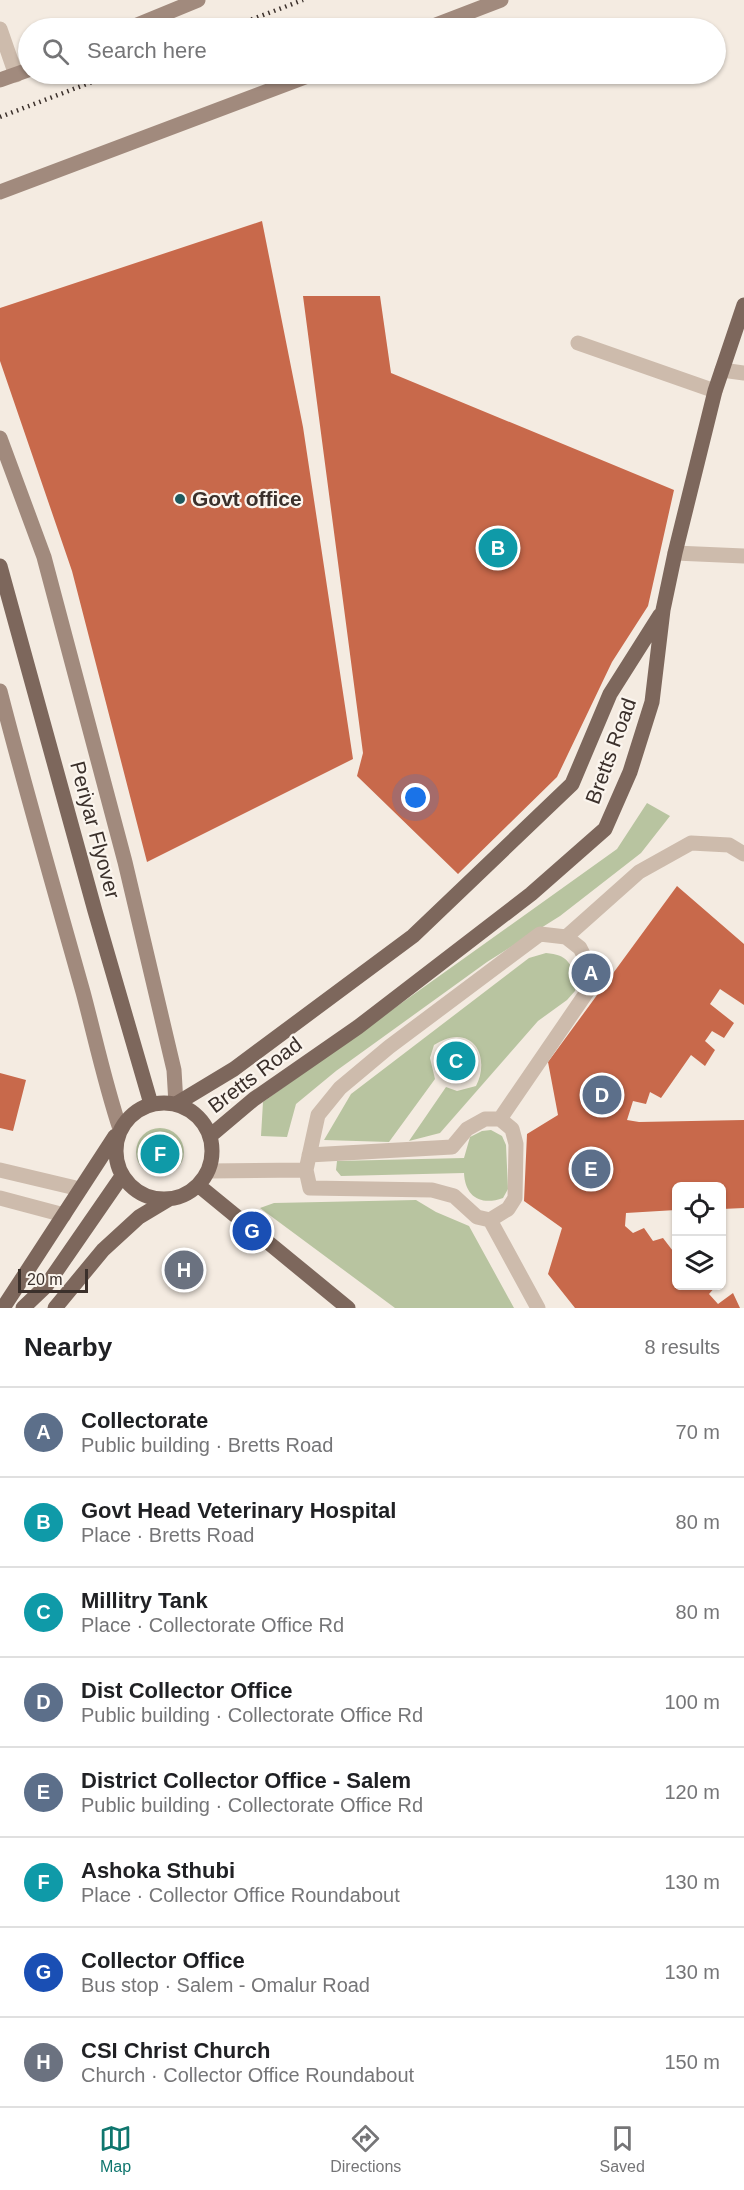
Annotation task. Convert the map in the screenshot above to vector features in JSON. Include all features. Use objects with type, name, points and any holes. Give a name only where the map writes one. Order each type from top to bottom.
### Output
[{"type":"main road","name":"Bretts Road","points":[[210,1136],[254,1099],[358,1027],[531,894],[605,829],[630,772],[652,702],[663,610],[675,553],[722,370],[744,305]]},
{"type":"main road","name":"Periyar Flyover","points":[[0,566],[151,1104]]},
{"type":"main road","points":[[176,1104],[234,1069],[413,936],[572,784],[610,694],[663,610]]},
{"type":"main road","points":[[3,1308],[128,1118],[139,1109],[151,1104],[176,1104],[187,1108],[197,1116],[210,1136],[212,1148],[208,1171],[198,1185],[139,1218],[103,1250],[55,1308]]},
{"type":"main road","points":[[120,1129],[115,1152],[122,1176],[142,1195],[156,1199],[170,1199]]},
{"type":"main road","points":[[23,1308],[46,1286],[122,1176]]},
{"type":"main road","points":[[198,1185],[348,1308]]},
{"type":"street","points":[[154,18],[198,0]]},
{"type":"street","points":[[454,18],[501,0]]},
{"type":"street","points":[[0,29],[18,65]]},
{"type":"street","points":[[0,80],[18,74]]},
{"type":"street","points":[[0,192],[286,84]]},
{"type":"street","points":[[578,343],[716,392]]},
{"type":"street","points":[[722,370],[744,373]]},
{"type":"street","points":[[0,438],[44,557],[116,828],[174,1070],[176,1104]]},
{"type":"street","points":[[675,553],[744,556]]},
{"type":"street","points":[[0,691],[46,868],[120,1129]]},
{"type":"street","points":[[566,937],[639,872],[691,843],[729,845],[744,854]]},
{"type":"street","points":[[208,1171],[308,1162],[452,1147],[467,1129],[485,1119],[500,1119],[512,1129],[516,1144],[515,1198],[508,1209],[490,1220],[477,1218],[454,1196],[432,1190],[310,1188],[308,1162],[318,1115],[339,1088],[389,1047],[540,934],[566,937],[580,948],[590,968],[589,989],[500,1119]]},
{"type":"street","points":[[0,1170],[80,1189]]},
{"type":"street","points":[[0,1198],[64,1215]]},
{"type":"street","points":[[490,1220],[538,1308]]},
{"type":"green space","points":[[647,803],[670,816],[641,853],[560,916],[487,962],[336,1071],[296,1104],[287,1137],[261,1136],[263,1102],[617,849]]},
{"type":"green space","points":[[546,953],[567,960],[578,980],[575,991],[567,1000],[538,1021],[440,1133],[409,1141],[446,1087],[457,1091],[476,1086],[481,1071],[480,1055],[477,1048],[466,1039],[451,1038],[434,1045],[430,1058],[435,1079],[389,1142],[324,1140],[351,1094],[529,958]]},
{"type":"green space","points":[[155,1128],[165,1128],[180,1138],[184,1152],[180,1166],[174,1172],[165,1176],[155,1176],[140,1166],[136,1157],[136,1147],[146,1132]]},
{"type":"green space","points":[[491,1130],[502,1136],[506,1145],[508,1189],[503,1198],[488,1201],[476,1198],[467,1188],[464,1173],[341,1176],[336,1170],[337,1161],[464,1158],[470,1137],[482,1131]]},
{"type":"green space","points":[[416,1200],[436,1212],[469,1226],[514,1308],[395,1308],[260,1208],[274,1203]]},
{"type":"building","name":"Govt office","points":[[262,221],[303,427],[353,759],[147,862],[72,571],[0,361],[0,308]]},
{"type":"building","points":[[303,296],[380,296],[391,373],[674,490],[648,606],[612,662],[557,777],[458,874],[357,776],[363,753]]},
{"type":"building","points":[[677,886],[744,944],[744,1005],[720,989],[710,1004],[734,1023],[724,1038],[712,1031],[705,1041],[715,1050],[705,1066],[691,1055],[661,1098],[650,1092],[646,1104],[633,1101],[627,1120],[639,1122],[744,1120],[744,1208],[726,1209],[726,1182],[672,1182],[672,1210],[626,1213],[625,1226],[633,1233],[644,1228],[653,1241],[663,1238],[672,1250],[672,1290],[712,1290],[709,1294],[718,1304],[733,1293],[740,1308],[575,1308],[548,1274],[562,1228],[524,1201],[527,1134],[558,1115],[548,1062]]},
{"type":"building","points":[[0,1073],[26,1080],[13,1131],[0,1128]]},
{"type":"railway","points":[[255,18],[303,0]]},
{"type":"railway","points":[[0,117],[87,84]]},
{"type":"place","name":"Govt office","points":[[180,499]]},
{"type":"place","name":"Govt Head Veterinary Hospital","points":[[498,548]]},
{"type":"place","name":"Collectorate","points":[[591,973]]},
{"type":"place","name":"Millitry Tank","points":[[456,1061]]},
{"type":"place","name":"Dist Collector Office","points":[[602,1095]]},
{"type":"place","name":"Ashoka Sthubi","points":[[160,1154]]},
{"type":"place","name":"District Collector Office - Salem","points":[[591,1169]]},
{"type":"place","name":"Collector Office","points":[[252,1231]]},
{"type":"place","name":"CSI Christ Church","points":[[184,1270]]}]
